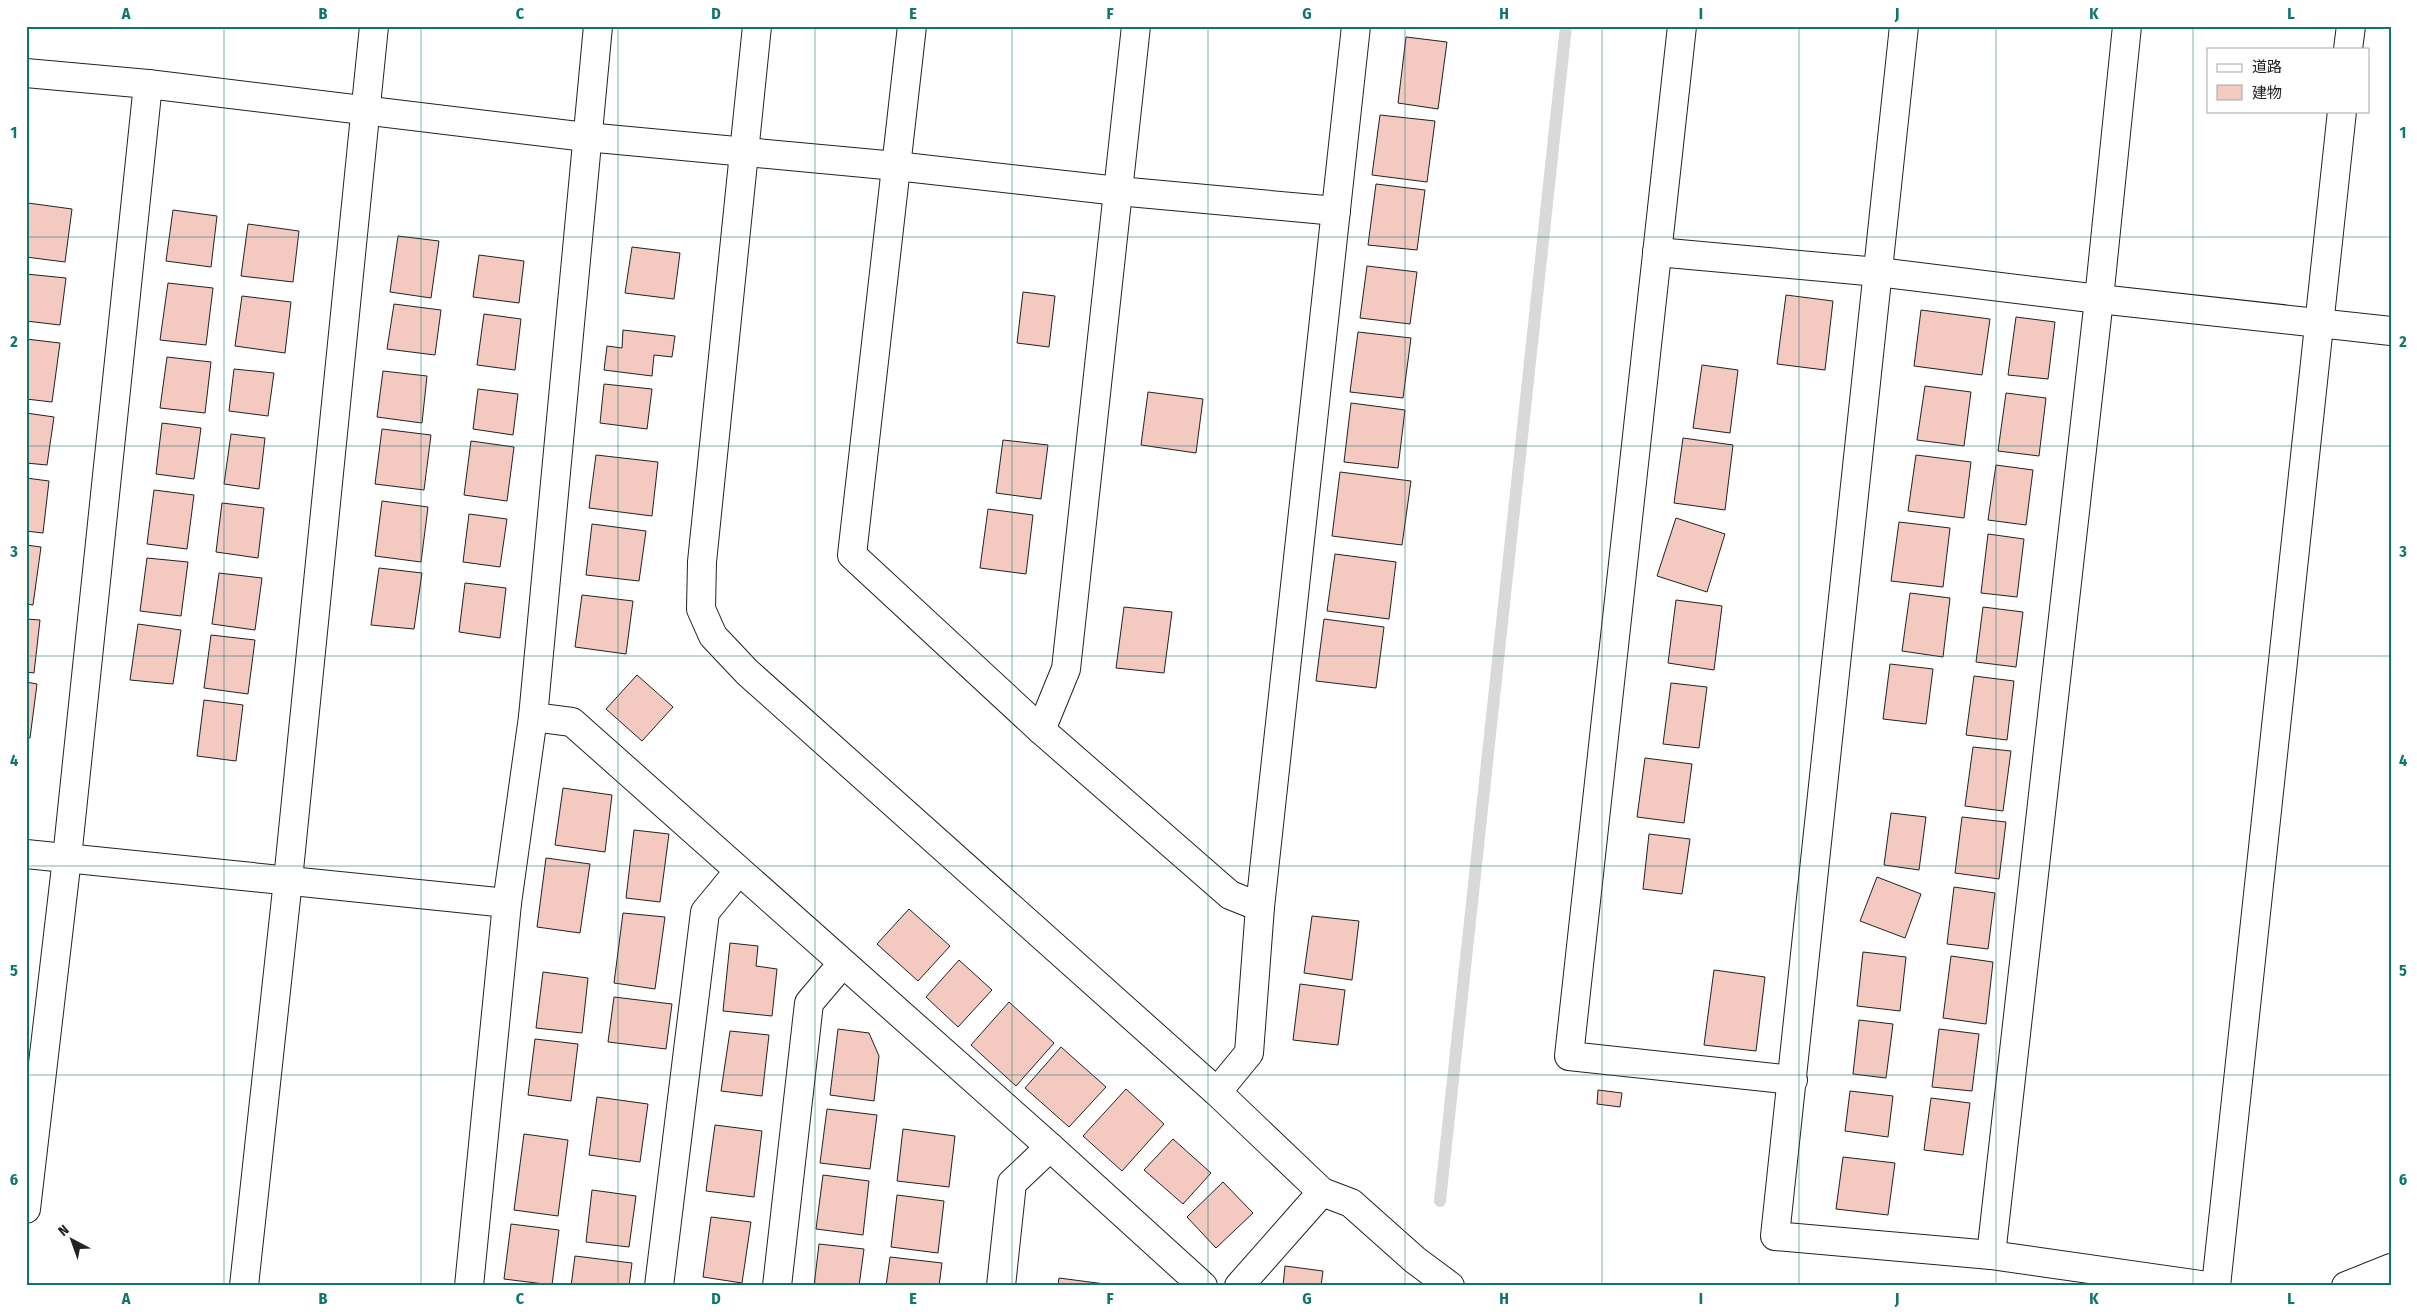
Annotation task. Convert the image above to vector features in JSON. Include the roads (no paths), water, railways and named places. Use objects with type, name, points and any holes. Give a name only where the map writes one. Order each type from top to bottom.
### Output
[{"type":"street","points":[[244,1286],[288,880],[374,26]]},
{"type":"street","points":[[469,1286],[507,904],[533,717],[586,137],[598,26]]},
{"type":"street","points":[[757,26],[702,562],[701,609],[713,636],[746,672],[1217,1092],[1322,1192],[1351,1203],[1415,1260],[1450,1286]]},
{"type":"street","points":[[912,26],[852,555],[1040,730],[1230,895],[1260,907]]},
{"type":"street","points":[[1040,730],[1066,668],[1136,26]]},
{"type":"street","points":[[1217,1092],[1249,1053],[1260,907],[1356,26]]},
{"type":"street","points":[[1682,26],[1569,1056],[1792,1080]]},
{"type":"street","points":[[1904,26],[1775,1236],[1991,1255],[2208,1286]]},
{"type":"street","points":[[1991,1255],[2099,299],[2127,26]]},
{"type":"street","points":[[2348,48],[2351,26]]},
{"type":"street","points":[[26,73],[148,84],[586,137],[896,166],[1118,192],[1336,211]]},
{"type":"street","points":[[26,1210],[67,858],[148,84]]},
{"type":"street","points":[[2216,1286],[2342,112]]},
{"type":"street","points":[[1657,252],[1878,272],[2099,299],[2391,331]]},
{"type":"street","points":[[533,717],[572,722],[738,872],[1050,1146],[1202,1286]]},
{"type":"street","points":[[26,854],[507,904]]},
{"type":"street","points":[[660,1286],[705,912],[738,872]]},
{"type":"street","points":[[777,1286],[809,1003],[842,964]]},
{"type":"street","points":[[1001,1286],[1012,1183],[1050,1146]]},
{"type":"street","points":[[1239,1286],[1322,1192]]},
{"type":"street","points":[[2346,1286],[2391,1268]]},
{"type":"waterway","points":[[1440,1201],[1566,26]]}]
